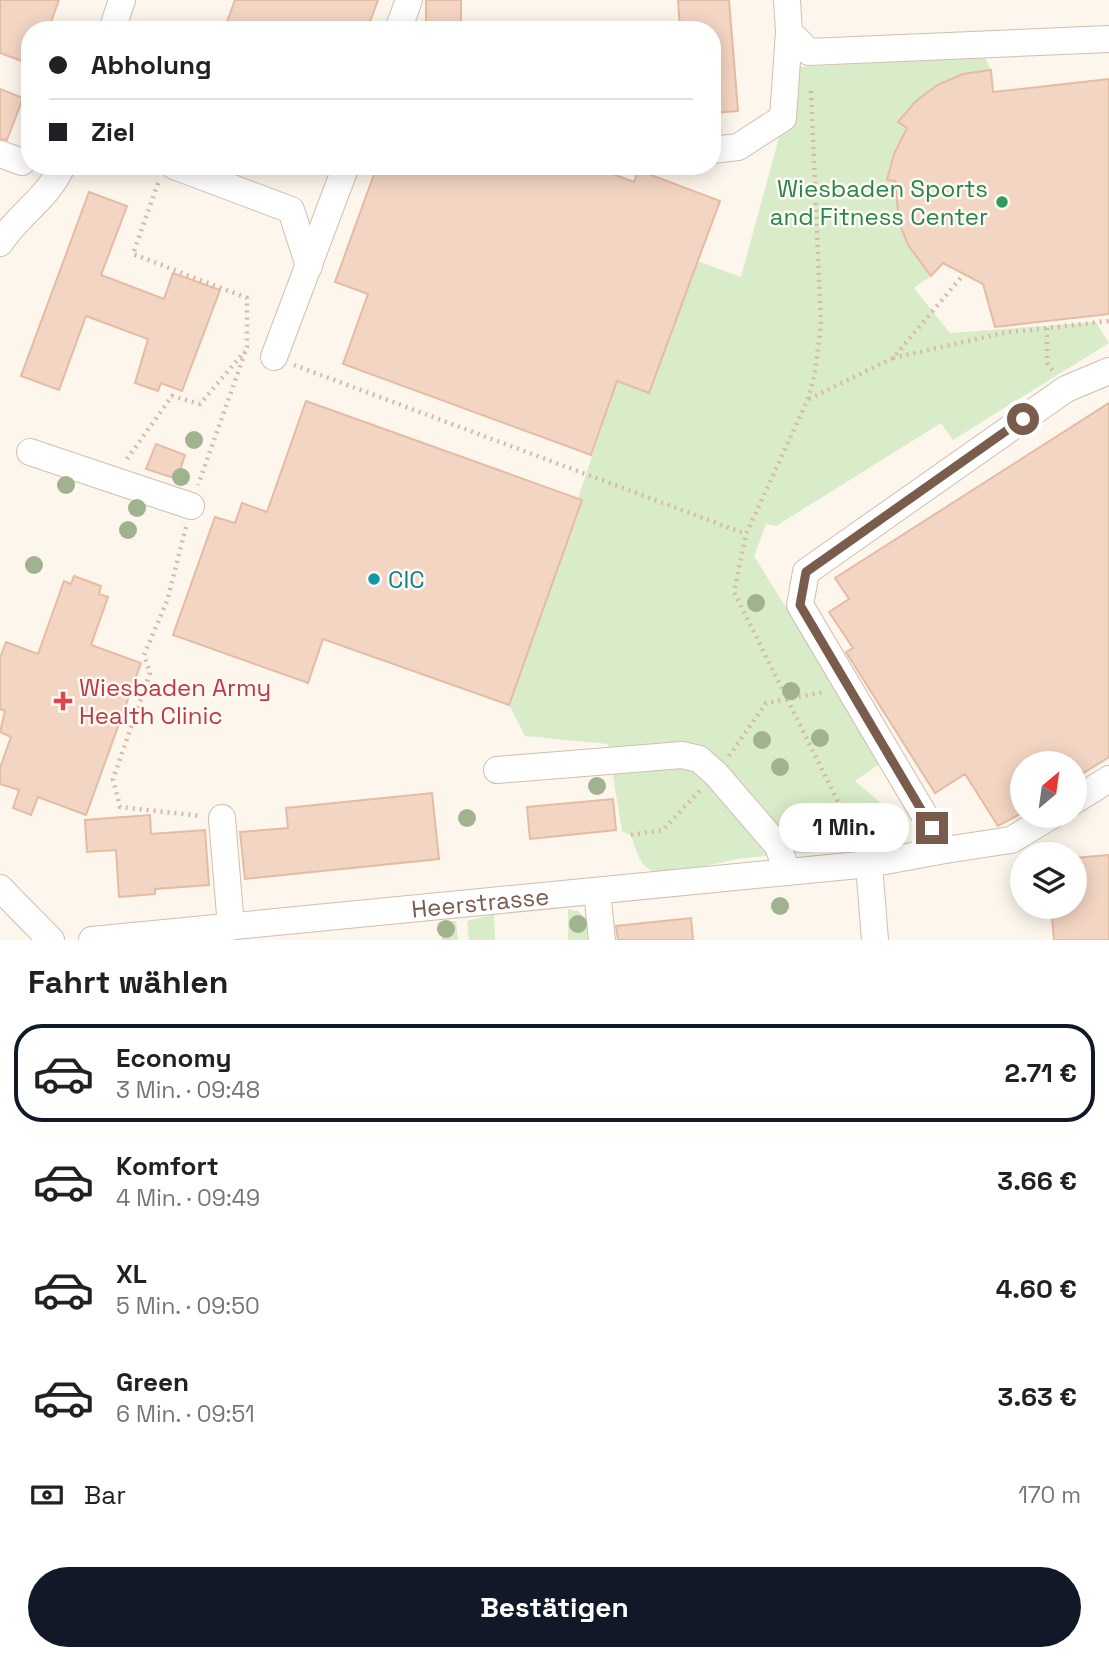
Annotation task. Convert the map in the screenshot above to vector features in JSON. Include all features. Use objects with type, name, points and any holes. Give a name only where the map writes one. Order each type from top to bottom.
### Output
[{"type":"street","points":[[115,21],[122,0]]},
{"type":"street","points":[[401,21],[409,0]]},
{"type":"street","points":[[721,149],[738,147],[783,118],[789,32],[787,0]]},
{"type":"street","points":[[789,32],[809,52],[1109,39]]},
{"type":"street","points":[[0,243],[10,227],[39,200],[56,175]]},
{"type":"street","points":[[174,175],[291,210],[309,265]]},
{"type":"street","points":[[274,358],[343,175]]},
{"type":"street","points":[[945,850],[800,605],[806,572],[1066,389],[1109,371]]},
{"type":"street","points":[[30,452],[191,506]]},
{"type":"street","points":[[497,770],[682,755],[699,759],[716,774],[778,846],[787,872]]},
{"type":"street","points":[[1087,793],[1109,779]]},
{"type":"street","points":[[222,818],[231,927]]},
{"type":"street","name":"Heerstrasse","points":[[92,940],[231,927],[328,929],[597,891],[869,864],[1010,841],[1031,828]]},
{"type":"street","points":[[869,864],[875,940]]},
{"type":"street","points":[[0,888],[51,940]]},
{"type":"street","points":[[597,891],[602,940]]},
{"type":"path","points":[[809,52],[821,325],[816,372],[808,399],[746,534],[734,592],[869,864]]},
{"type":"path","points":[[166,175],[133,254],[247,298],[247,347],[191,506],[167,601],[144,655],[150,673],[113,779],[120,807],[222,818]]},
{"type":"path","points":[[893,358],[964,274]]},
{"type":"path","points":[[808,399],[893,358],[1003,332],[1109,321]]},
{"type":"path","points":[[1047,328],[1046,363],[1066,389]]},
{"type":"path","points":[[112,480],[172,396],[200,404],[247,347]]},
{"type":"path","points":[[274,358],[746,534]]},
{"type":"green space","points":[[985,57],[991,70],[962,75],[939,86],[898,122],[907,128],[894,154],[887,179],[896,181],[897,208],[904,232],[931,276],[914,288],[950,333],[1096,322],[1109,343],[953,440],[941,423],[776,526],[766,524],[754,556],[882,762],[855,781],[907,826],[887,836],[846,848],[738,859],[674,872],[652,871],[640,858],[631,835],[622,832],[608,744],[525,736],[509,705],[617,381],[649,393],[697,261],[741,277],[798,67]]},
{"type":"green space","points":[[568,909],[578,911],[587,919],[588,940],[568,940]]},
{"type":"green space","points":[[494,914],[495,940],[469,940],[467,921]]},
{"type":"green space","points":[[456,921],[458,940],[442,940],[437,922]]},
{"type":"building","points":[[0,0],[59,0],[51,21],[21,21],[21,61],[0,53]]},
{"type":"building","points":[[235,0],[378,0],[370,21],[227,21]]},
{"type":"building","points":[[426,0],[461,0],[461,21],[426,21]]},
{"type":"building","points":[[678,0],[729,0],[738,111],[721,112],[721,21],[679,21]]},
{"type":"building","name":"Wiesbaden Sports and Fitness Center","points":[[991,70],[993,92],[1109,79],[1109,314],[995,327],[983,284],[943,263],[931,276],[908,245],[899,222],[895,181],[887,180],[894,154],[907,128],[898,122],[915,102],[937,85],[963,74]]},
{"type":"building","points":[[0,89],[21,97],[21,103],[7,140],[0,139]]},
{"type":"building","points":[[374,175],[616,175],[634,182],[636,175],[651,175],[720,201],[649,393],[617,381],[591,455],[343,364],[368,294],[335,282]]},
{"type":"building","points":[[89,192],[127,206],[101,275],[164,299],[173,273],[220,290],[182,391],[161,383],[158,391],[135,383],[148,339],[86,316],[59,390],[21,376]]},
{"type":"building","name":"CIC","points":[[306,401],[582,500],[509,705],[323,639],[308,683],[173,635],[215,517],[235,523],[242,503],[267,512]]},
{"type":"building","points":[[1109,403],[1109,757],[1087,771],[1087,751],[1010,751],[1010,820],[998,826],[965,774],[935,793],[846,652],[853,648],[829,612],[849,599],[835,578]]},
{"type":"building","points":[[156,444],[185,455],[177,479],[146,469]]},
{"type":"building","name":"Wiesbaden Army Health Clinic","points":[[74,576],[101,586],[99,594],[108,597],[91,645],[141,663],[86,815],[38,797],[31,815],[13,808],[19,790],[0,784],[0,768],[11,737],[0,732],[5,711],[0,709],[0,658],[6,642],[38,654],[64,581],[71,584]]},
{"type":"building","points":[[432,793],[439,859],[245,879],[240,832],[288,828],[286,808]]},
{"type":"building","points":[[613,799],[616,830],[530,839],[527,807]]},
{"type":"building","points":[[150,815],[151,834],[205,830],[209,885],[155,889],[155,894],[119,897],[116,850],[87,852],[85,820]]},
{"type":"building","points":[[1109,855],[1109,940],[1054,940],[1052,919],[1087,919],[1087,857]]},
{"type":"building","points":[[691,918],[693,940],[618,940],[616,926]]},
{"type":"place","name":"Wiesbaden Sports and Fitness Center","points":[[1002,202]]},
{"type":"place","name":"CIC","points":[[374,579]]},
{"type":"place","name":"Wiesbaden Army Health Clinic","points":[[63,701]]},
{"type":"route","points":[[932,828],[800,605],[806,572],[1023,419]]}]
